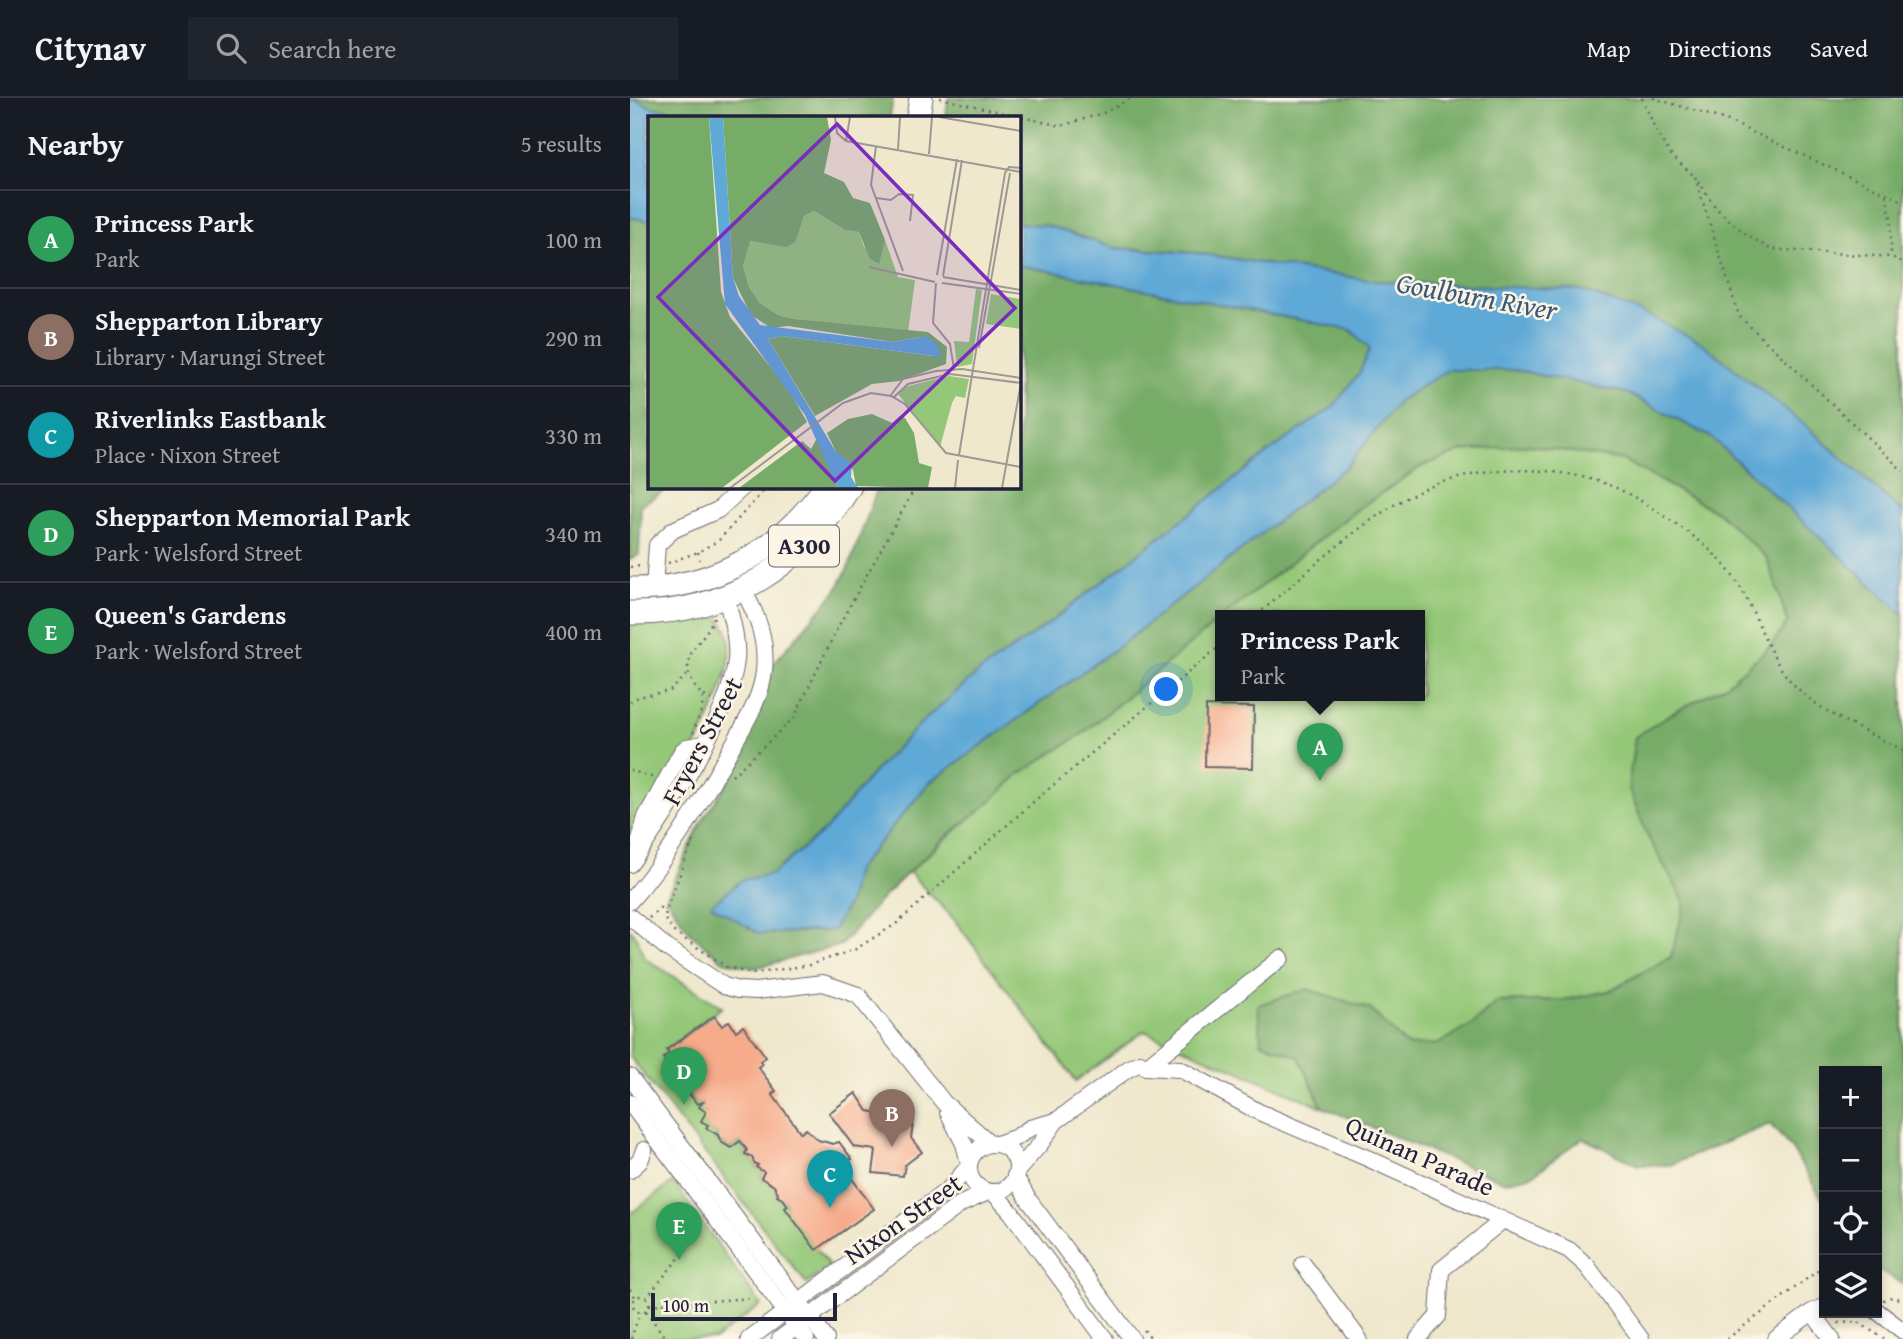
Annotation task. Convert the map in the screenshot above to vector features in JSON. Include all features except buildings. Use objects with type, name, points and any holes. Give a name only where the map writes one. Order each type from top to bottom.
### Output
[{"type":"highway","points":[[918,116],[921,98]]},
{"type":"highway","name":"A300","points":[[630,589],[680,584],[728,571],[790,529],[824,488]]},
{"type":"highway","name":"A300","points":[[630,613],[681,609],[734,594],[775,570],[802,548],[821,528],[849,488]]},
{"type":"highway","points":[[728,571],[734,594]]},
{"type":"street","points":[[654,588],[657,545],[673,530],[718,510],[742,488]]},
{"type":"street","name":"Fryers Street","points":[[633,860],[674,798],[696,745],[727,696],[736,662],[734,594]]},
{"type":"street","name":"Fryers Street","points":[[630,901],[676,842],[748,718],[759,694],[764,673],[763,636],[757,614],[734,594]]},
{"type":"street","points":[[633,860],[646,817],[663,782],[682,751],[696,745]]},
{"type":"street","points":[[630,917],[667,948],[724,986],[755,991],[823,983],[858,995],[944,1103],[994,1144],[1010,1151],[1016,1164],[1016,1173],[1028,1199],[1132,1339]]},
{"type":"street","points":[[991,1192],[1007,1187],[1056,1121],[1128,1069],[1140,1063],[1146,1067],[1281,958]]},
{"type":"street","name":"Quinan Parade","points":[[1146,1067],[1180,1069],[1259,1112],[1578,1256],[1641,1339]]},
{"type":"street","points":[[630,1077],[664,1135],[804,1327],[826,1339]]},
{"type":"street","points":[[630,1103],[664,1135]]},
{"type":"street","points":[[944,1103],[964,1144],[971,1180],[981,1189],[991,1192],[1011,1212],[1105,1339]]},
{"type":"street","points":[[969,1164],[977,1149],[1056,1121]]},
{"type":"street","points":[[630,1170],[640,1161],[644,1150]]},
{"type":"street","name":"Nixon Street","points":[[749,1339],[949,1189],[969,1164]]},
{"type":"street","name":"Nixon Street","points":[[780,1339],[804,1327],[833,1298],[961,1204],[991,1192]]},
{"type":"street","points":[[1418,1339],[1438,1316],[1441,1270],[1503,1220]]},
{"type":"street","points":[[898,1226],[909,1242]]},
{"type":"street","points":[[1303,1264],[1359,1339]]},
{"type":"street","points":[[821,1283],[833,1298]]},
{"type":"street","points":[[1776,1339],[1814,1312],[1829,1335]]},
{"type":"street","points":[[1882,1315],[1903,1331]]},
{"type":"path","points":[[940,98],[1061,125],[1106,112],[1131,98]]},
{"type":"path","points":[[1642,98],[1657,133],[1670,154],[1695,177],[1716,208],[1743,232],[1770,249],[1891,257],[1903,262]]},
{"type":"path","points":[[1653,98],[1726,120],[1903,201]]},
{"type":"path","points":[[1695,177],[1739,316],[1903,471]]},
{"type":"path","points":[[1886,193],[1891,218],[1891,257]]},
{"type":"path","points":[[1263,610],[1371,522],[1410,495],[1471,476],[1497,472],[1567,475],[1611,486],[1629,495],[1656,510],[1706,547],[1741,587],[1778,663],[1797,688],[1824,709],[1903,750]]},
{"type":"path","points":[[630,567],[655,565],[698,552],[719,540],[766,488]]},
{"type":"path","points":[[726,782],[794,718],[837,629],[915,488]]},
{"type":"path","points":[[696,745],[704,702],[703,696],[688,674],[687,661],[715,618]]},
{"type":"path","points":[[693,842],[666,910],[665,918],[674,932],[727,967],[752,974],[809,965],[838,956],[868,943],[896,924],[1040,797],[1215,650]]},
{"type":"path","points":[[630,702],[670,691],[688,674]]},
{"type":"path","points":[[630,771],[663,782]]},
{"type":"path","points":[[646,1298],[703,1229]]},
{"type":"path","points":[[1727,1339],[1819,1270]]},
{"type":"path","points":[[630,1289],[636,1298]]},
{"type":"path","points":[[636,1298],[646,1298]]},
{"type":"path","points":[[636,1298],[631,1306],[640,1312],[646,1311]]},
{"type":"path","points":[[646,1298],[649,1305],[646,1311]]},
{"type":"path","points":[[649,1305],[753,1298]]},
{"type":"path","points":[[1882,1301],[1886,1298],[1903,1300]]},
{"type":"path","points":[[646,1311],[666,1339]]},
{"type":"path","points":[[631,1339],[640,1312]]},
{"type":"path","points":[[1829,1335],[1839,1323],[1857,1322],[1885,1339]]},
{"type":"green space","points":[[632,98],[893,98],[890,116],[699,116],[696,113],[655,108]]},
{"type":"green space","points":[[948,98],[1903,98],[1903,513],[1806,426],[1580,290],[1376,281],[1196,253],[1114,248],[1048,226],[1020,223],[1020,116],[946,116]]},
{"type":"green space","points":[[630,217],[648,221],[648,488],[668,488],[641,505],[639,555],[630,559]]},
{"type":"green space","points":[[1020,265],[1351,330],[1370,348],[1360,372],[1333,407],[1270,451],[1047,625],[979,672],[873,773],[826,829],[772,874],[742,881],[712,905],[760,934],[833,930],[848,904],[856,870],[929,783],[1126,641],[1347,466],[1400,400],[1448,370],[1515,370],[1627,393],[1711,437],[1903,614],[1903,1284],[1882,1272],[1882,1066],[1819,1066],[1819,1194],[1792,1149],[1770,1124],[1670,1165],[1638,1165],[1583,1138],[1533,1175],[1505,1182],[1322,1107],[1299,1057],[1261,1042],[1258,1005],[1307,989],[1370,1009],[1407,1046],[1438,1044],[1471,1025],[1497,1002],[1564,1000],[1609,991],[1671,957],[1685,903],[1648,837],[1628,786],[1635,737],[1669,715],[1726,685],[1770,647],[1788,622],[1767,558],[1719,513],[1623,460],[1528,445],[1462,451],[1422,466],[1355,511],[1231,610],[1215,610],[1215,623],[1082,734],[1018,775],[988,804],[943,839],[884,896],[841,945],[755,968],[723,961],[691,934],[666,898],[702,821],[739,765],[768,670],[836,591],[849,566],[878,488],[1020,488]]},
{"type":"green space","points":[[1529,445],[1623,460],[1719,513],[1767,558],[1788,622],[1770,647],[1726,685],[1669,715],[1635,738],[1648,837],[1686,903],[1671,957],[1609,991],[1564,1000],[1497,1002],[1471,1025],[1438,1044],[1407,1046],[1369,1009],[1261,1042],[1299,1057],[1322,1107],[1144,1031],[1076,1081],[952,917],[909,872],[1018,775],[1082,734],[1215,623],[1215,701],[1425,701],[1425,610],[1231,610],[1355,511],[1422,466],[1462,451]]},
{"type":"green space","points":[[709,613],[727,629],[730,656],[721,690],[705,728],[684,766],[630,849],[630,621]]},
{"type":"green space","points":[[630,929],[646,959],[722,1007],[666,1050],[669,1054],[663,1058],[696,1104],[703,1102],[707,1128],[718,1135],[716,1141],[731,1148],[740,1141],[747,1150],[745,1154],[752,1157],[758,1165],[756,1167],[764,1172],[761,1178],[774,1186],[777,1196],[784,1200],[788,1206],[786,1208],[829,1266],[807,1284],[630,1057]]},
{"type":"green space","points":[[673,1182],[761,1305],[715,1339],[630,1339],[630,1214]]},
{"type":"water","points":[[630,98],[655,108],[696,113],[699,116],[648,116],[648,221],[630,217]]},
{"type":"water","name":"Goulburn River","points":[[1020,223],[1048,226],[1114,248],[1196,253],[1376,281],[1580,290],[1646,314],[1702,343],[1806,426],[1903,513],[1903,614],[1711,437],[1627,393],[1515,370],[1448,370],[1400,400],[1347,466],[1126,641],[929,783],[856,870],[848,904],[833,930],[760,934],[711,905],[742,880],[772,874],[826,829],[873,773],[921,723],[979,672],[1047,625],[1270,451],[1333,407],[1360,372],[1370,348],[1351,330],[1020,265]]},
{"type":"place","name":"Princess Park","points":[[1320,781]]},
{"type":"place","name":"Shepparton Memorial Park","points":[[684,1105]]},
{"type":"place","name":"Shepparton Library","points":[[892,1147]]},
{"type":"place","name":"Riverlinks Eastbank","points":[[830,1208]]},
{"type":"place","name":"Queen's Gardens","points":[[679,1260]]}]
